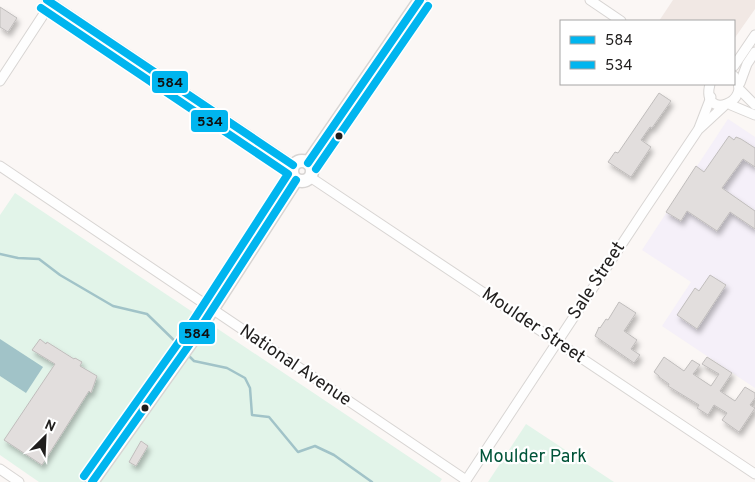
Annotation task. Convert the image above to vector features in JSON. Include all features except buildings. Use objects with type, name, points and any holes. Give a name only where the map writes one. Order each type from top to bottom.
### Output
[{"type":"street","points":[[308,163],[420,0]]},
{"type":"street","points":[[590,0],[620,20]]},
{"type":"street","points":[[0,81],[51,1],[293,165]]},
{"type":"street","points":[[735,65],[755,35]]},
{"type":"street","points":[[755,52],[746,64],[738,83],[755,105]]},
{"type":"street","name":"Sale Street","points":[[465,481],[698,130],[738,99],[738,83]]},
{"type":"street","points":[[708,89],[714,102],[755,115]]},
{"type":"street","name":"Sale Street","points":[[698,130],[708,89]]},
{"type":"street","points":[[302,161],[308,163],[312,171],[310,177],[305,181],[296,180],[292,175],[293,165],[302,161]]},
{"type":"street","name":"National Avenue","points":[[0,166],[465,481]]},
{"type":"street","name":"Moulder Street","points":[[310,177],[755,474]]},
{"type":"street","points":[[92,482],[188,346],[296,180]]},
{"type":"street","points":[[0,469],[19,482]]},
{"type":"shaded area","points":[[673,0],[755,0],[755,9],[735,38],[735,20],[660,20]]},
{"type":"shaded area","points":[[728,119],[755,137],[755,388],[662,326],[691,282],[642,250]]},
{"type":"green space","points":[[15,193],[442,479],[440,482],[39,482],[0,455],[0,215]]},
{"type":"green space","name":"Moulder Park","points":[[526,424],[614,482],[488,482]]},
{"type":"water","points":[[0,339],[43,367],[26,393],[0,376]]},
{"type":"waterway","points":[[0,254],[18,258],[39,259],[60,275],[113,306],[147,314],[182,348]]},
{"type":"waterway","points":[[187,354],[194,361],[227,368],[245,378],[250,388],[252,415],[269,417],[298,452],[315,446],[334,455],[372,482]]},
{"type":"transit line","name":"584","points":[[47,0],[293,165]]},
{"type":"transit line","name":"584","points":[[308,163],[420,0]]},
{"type":"transit line","name":"534","points":[[316,169],[428,6]]},
{"type":"transit line","name":"534","points":[[41,8],[288,174],[184,335],[84,476]]},
{"type":"transit line","name":"584","points":[[92,482],[192,341],[296,180]]}]
